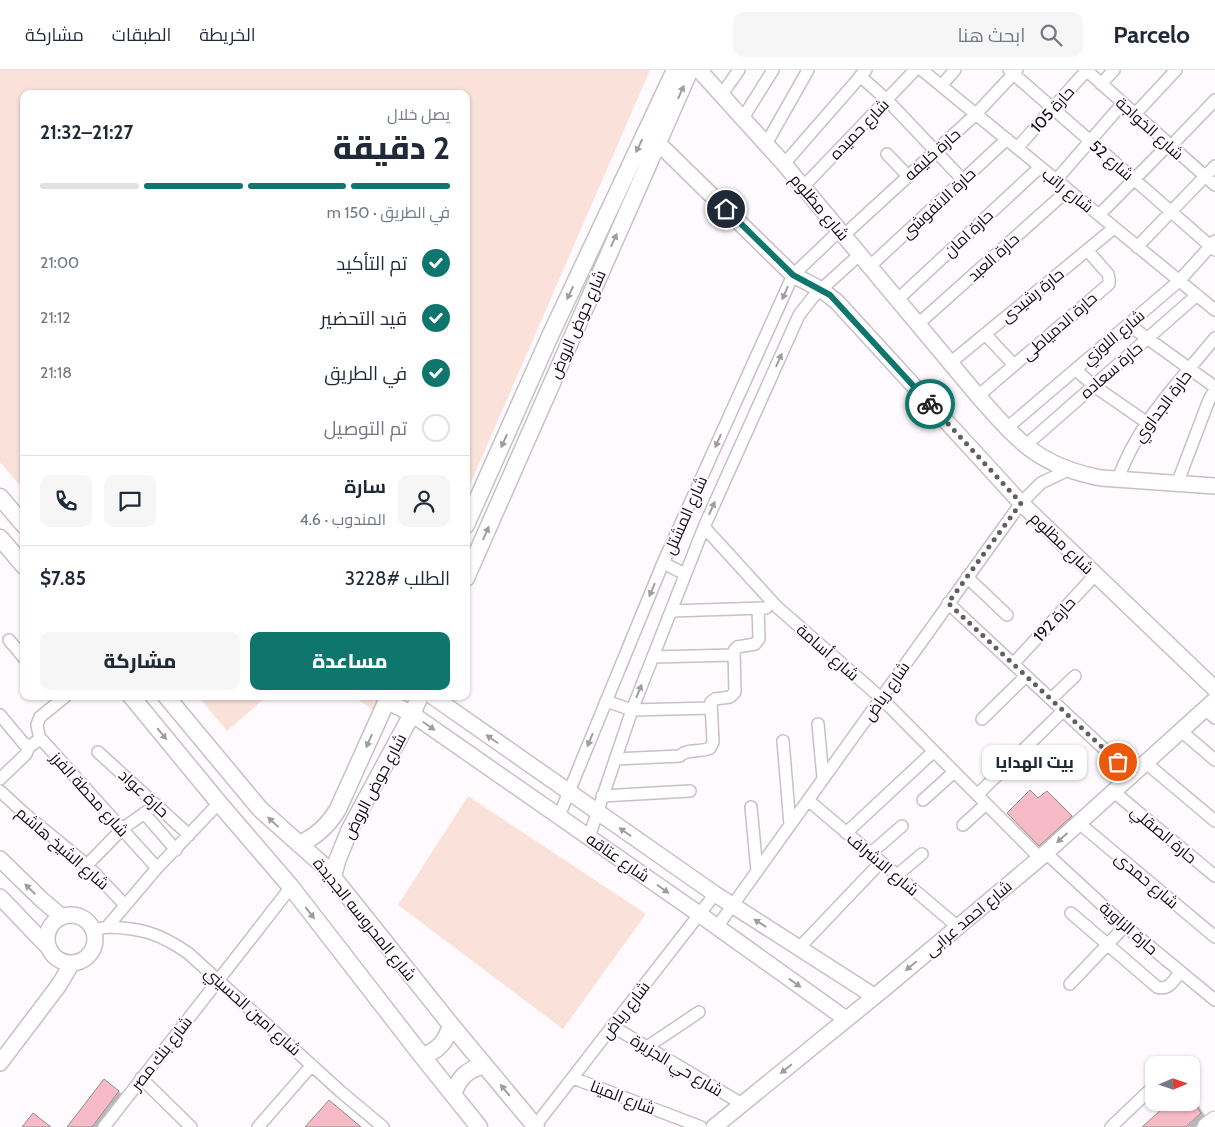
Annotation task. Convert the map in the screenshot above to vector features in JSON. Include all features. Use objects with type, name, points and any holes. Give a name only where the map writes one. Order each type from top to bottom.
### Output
[{"type":"main road","name":"شارع حوض الروض","points":[[470,516],[584,261],[675,70]]},
{"type":"main road","name":"شارع حوض الروض","points":[[470,569],[690,70]]},
{"type":"main road","points":[[615,195],[630,204]]},
{"type":"main road","points":[[584,261],[601,269]]},
{"type":"main road","points":[[0,497],[20,520]]},
{"type":"main road","points":[[0,538],[20,561]]},
{"type":"main road","points":[[134,700],[291,887],[479,1127]]},
{"type":"main road","name":"شارع المحروسه الجديدة","points":[[169,700],[252,800],[274,823],[315,857],[333,877],[451,1025],[536,1127]]},
{"type":"main road","name":"شارع حوض الروض","points":[[299,844],[311,839],[332,819],[388,700]]},
{"type":"main road","name":"شارع حوض الروض","points":[[333,877],[337,861],[350,829],[418,700]]},
{"type":"main road","points":[[234,820],[252,800]]},
{"type":"main road","points":[[422,1056],[432,1053],[442,1046],[448,1036],[451,1025]]},
{"type":"main road","points":[[453,1095],[456,1084],[463,1075],[473,1068],[484,1065]]},
{"type":"main road","points":[[1207,1127],[1215,1121]]},
{"type":"street","name":"شارع مظلوم","points":[[700,70],[784,164],[978,396],[1025,446],[1068,470],[1101,478],[1215,486]]},
{"type":"street","points":[[722,94],[740,70]]},
{"type":"street","points":[[743,118],[773,70]]},
{"type":"street","points":[[766,144],[808,70]]},
{"type":"street","name":"شارع حميده","points":[[803,188],[915,70]]},
{"type":"street","name":"شارع راتب","points":[[922,70],[1215,310]]},
{"type":"street","points":[[941,86],[955,70]]},
{"type":"street","name":"شارع الخواجة","points":[[1086,70],[1215,185]]},
{"type":"street","name":"حارة 105","points":[[1017,148],[1086,70]]},
{"type":"street","points":[[1101,84],[1114,70]]},
{"type":"street","points":[[1135,114],[1176,70]]},
{"type":"street","name":"شارع 52","points":[[1013,71],[1052,108],[1171,212],[1214,246]]},
{"type":"street","name":"حارة خليفه","points":[[841,233],[908,176],[976,114],[1013,71]]},
{"type":"street","points":[[784,164],[863,73],[963,180]]},
{"type":"street","points":[[1099,215],[1215,100]]},
{"type":"street","points":[[1056,180],[1123,103]]},
{"type":"street","name":"حارة الانفوشى","points":[[864,261],[963,180],[1007,139]]},
{"type":"street","name":"شارع مظلوم","points":[[658,143],[793,275],[822,290],[837,302],[1021,503],[1215,689]]},
{"type":"street","points":[[887,154],[908,176]]},
{"type":"street","points":[[1137,246],[1215,166]]},
{"type":"street","name":"حارة امان","points":[[896,300],[1040,167]]},
{"type":"street","name":"حارة العبد","points":[[917,325],[1068,190]]},
{"type":"street","name":"حارة رشيدى","points":[[950,363],[1114,228]]},
{"type":"street","name":"شارع المشتل","points":[[559,816],[663,563],[793,275],[841,233]]},
{"type":"street","name":"شارع اللوزي","points":[[1007,428],[1129,325],[1214,246]]},
{"type":"street","name":"حارة الدمياطى","points":[[978,396],[1108,284],[1110,279],[1108,274],[1087,250]]},
{"type":"street","name":"شارع المشتل","points":[[589,837],[632,710],[685,574],[704,527],[799,316],[805,306],[822,290],[864,261]]},
{"type":"street","name":"حارة سعاده","points":[[1025,446],[1197,295]]},
{"type":"street","points":[[1129,325],[1215,388],[1177,484]]},
{"type":"street","points":[[985,334],[1014,365]]},
{"type":"street","name":"حارة الجداوي","points":[[1118,479],[1130,450],[1146,422],[1215,338]]},
{"type":"street","points":[[1076,370],[1094,386],[1146,422]]},
{"type":"street","name":"شارع رياض","points":[[717,927],[1021,503],[1041,483],[1068,470]]},
{"type":"street","name":"شارع أسامة","points":[[704,527],[777,608],[881,698],[981,799],[1043,856]]},
{"type":"street","points":[[663,563],[685,574]]},
{"type":"street","name":"حارة 192","points":[[1013,664],[1095,575]]},
{"type":"street","points":[[967,577],[1007,615]]},
{"type":"street","points":[[948,603],[1132,775]]},
{"type":"street","points":[[615,759],[680,756],[685,752],[708,750],[713,742],[711,708],[713,700],[730,697],[735,692],[734,651],[736,647],[754,644],[759,639],[758,608]]},
{"type":"street","points":[[671,611],[777,608]]},
{"type":"street","points":[[10,640],[20,653]]},
{"type":"street","points":[[653,657],[734,655]]},
{"type":"street","points":[[982,719],[1026,676]]},
{"type":"street","points":[[1051,699],[1074,676]]},
{"type":"street","points":[[40,740],[38,725],[40,717],[59,700]]},
{"type":"street","name":"شارع عتاقه","points":[[390,700],[699,914],[846,1020]]},
{"type":"street","name":"شارع عتاقه","points":[[438,700],[715,894],[874,996]]},
{"type":"street","points":[[606,700],[632,710],[711,708]]},
{"type":"street","name":"شارع احمد عرابى","points":[[714,1127],[1043,856],[1181,732],[1212,709]]},
{"type":"street","points":[[963,825],[981,799],[1063,710]]},
{"type":"street","name":"شارع محطة الفرز","points":[[0,715],[25,745],[29,746],[40,740],[44,741],[158,868]]},
{"type":"street","points":[[818,724],[824,778]]},
{"type":"street","points":[[1181,732],[1215,760]]},
{"type":"street","points":[[783,741],[790,825]]},
{"type":"street","points":[[0,779],[26,754],[29,746]]},
{"type":"street","points":[[846,833],[934,751]]},
{"type":"street","name":"حارة عواد","points":[[98,752],[189,835]]},
{"type":"street","points":[[1146,763],[1215,821]]},
{"type":"street","points":[[923,800],[954,772]]},
{"type":"street","name":"شارع الشيخ هاشم","points":[[0,791],[87,865],[125,905]]},
{"type":"street","points":[[602,796],[690,791]]},
{"type":"street","name":"حارة الصقلي","points":[[1114,792],[1215,876]]},
{"type":"street","name":"شارع الاشراف","points":[[808,800],[958,927]]},
{"type":"street","points":[[0,897],[49,948],[54,956],[62,961],[72,963],[81,961],[94,948],[100,929],[125,905],[219,803]]},
{"type":"street","points":[[87,865],[122,829],[156,805]]},
{"type":"street","points":[[751,807],[758,871]]},
{"type":"street","points":[[144,813],[176,850]]},
{"type":"street","name":"شارع حمدى","points":[[1079,823],[1215,938]]},
{"type":"street","points":[[871,853],[902,826]]},
{"type":"street","points":[[897,875],[922,854]]},
{"type":"street","name":"حارة الزاوية","points":[[1043,856],[1215,1000]]},
{"type":"street","points":[[0,859],[41,899],[62,916]]},
{"type":"street","points":[[799,948],[881,862]]},
{"type":"street","name":"شارع بنك مصر","points":[[104,1127],[291,887]]},
{"type":"street","name":"شارع رياض","points":[[536,1127],[715,894]]},
{"type":"street","points":[[1072,913],[1157,987],[1169,986],[1180,972]]},
{"type":"street","points":[[49,948],[47,939],[49,930],[54,922],[62,916],[80,916],[100,929]]},
{"type":"street","points":[[1070,984],[1125,926]]},
{"type":"street","name":"شارع امين الحسيني","points":[[100,929],[139,929],[171,941],[219,979],[312,1065],[383,1127]]},
{"type":"street","points":[[0,1063],[72,963]]},
{"type":"street","points":[[647,1047],[699,1012]]},
{"type":"street","name":"شارع حي الجزيرة","points":[[612,1026],[742,1104]]},
{"type":"street","points":[[258,1127],[312,1065]]},
{"type":"street","points":[[141,1078],[191,1127]]},
{"type":"street","name":"شارع المينا","points":[[572,1078],[701,1127]]},
{"type":"street","points":[[1111,1127],[1145,1095]]},
{"type":"shaded area","points":[[0,70],[650,70],[470,485],[470,90],[20,90],[20,485],[0,462]]},
{"type":"shaded area","points":[[201,700],[262,700],[227,731]]},
{"type":"shaded area","points":[[359,700],[377,700],[373,710]]},
{"type":"shaded area","points":[[468,796],[646,914],[563,1029],[398,905]]},
{"type":"building","points":[[1030,790],[1038,798],[1047,791],[1072,816],[1039,846],[1007,813]]},
{"type":"building","points":[[104,1079],[119,1091],[92,1127],[67,1127]]},
{"type":"building","points":[[329,1100],[361,1127],[305,1127]]},
{"type":"building","points":[[1160,1111],[1200,1111],[1201,1113],[1186,1127],[1142,1127]]},
{"type":"building","points":[[33,1113],[51,1127],[22,1127]]},
{"type":"way so far","points":[[930,404],[1021,503],[948,603],[1118,762]]},
{"type":"place","name":"بيت الهدايا","points":[[1118,762]]},
{"type":"route","points":[[726,209],[799,280],[830,295],[930,404]]}]
